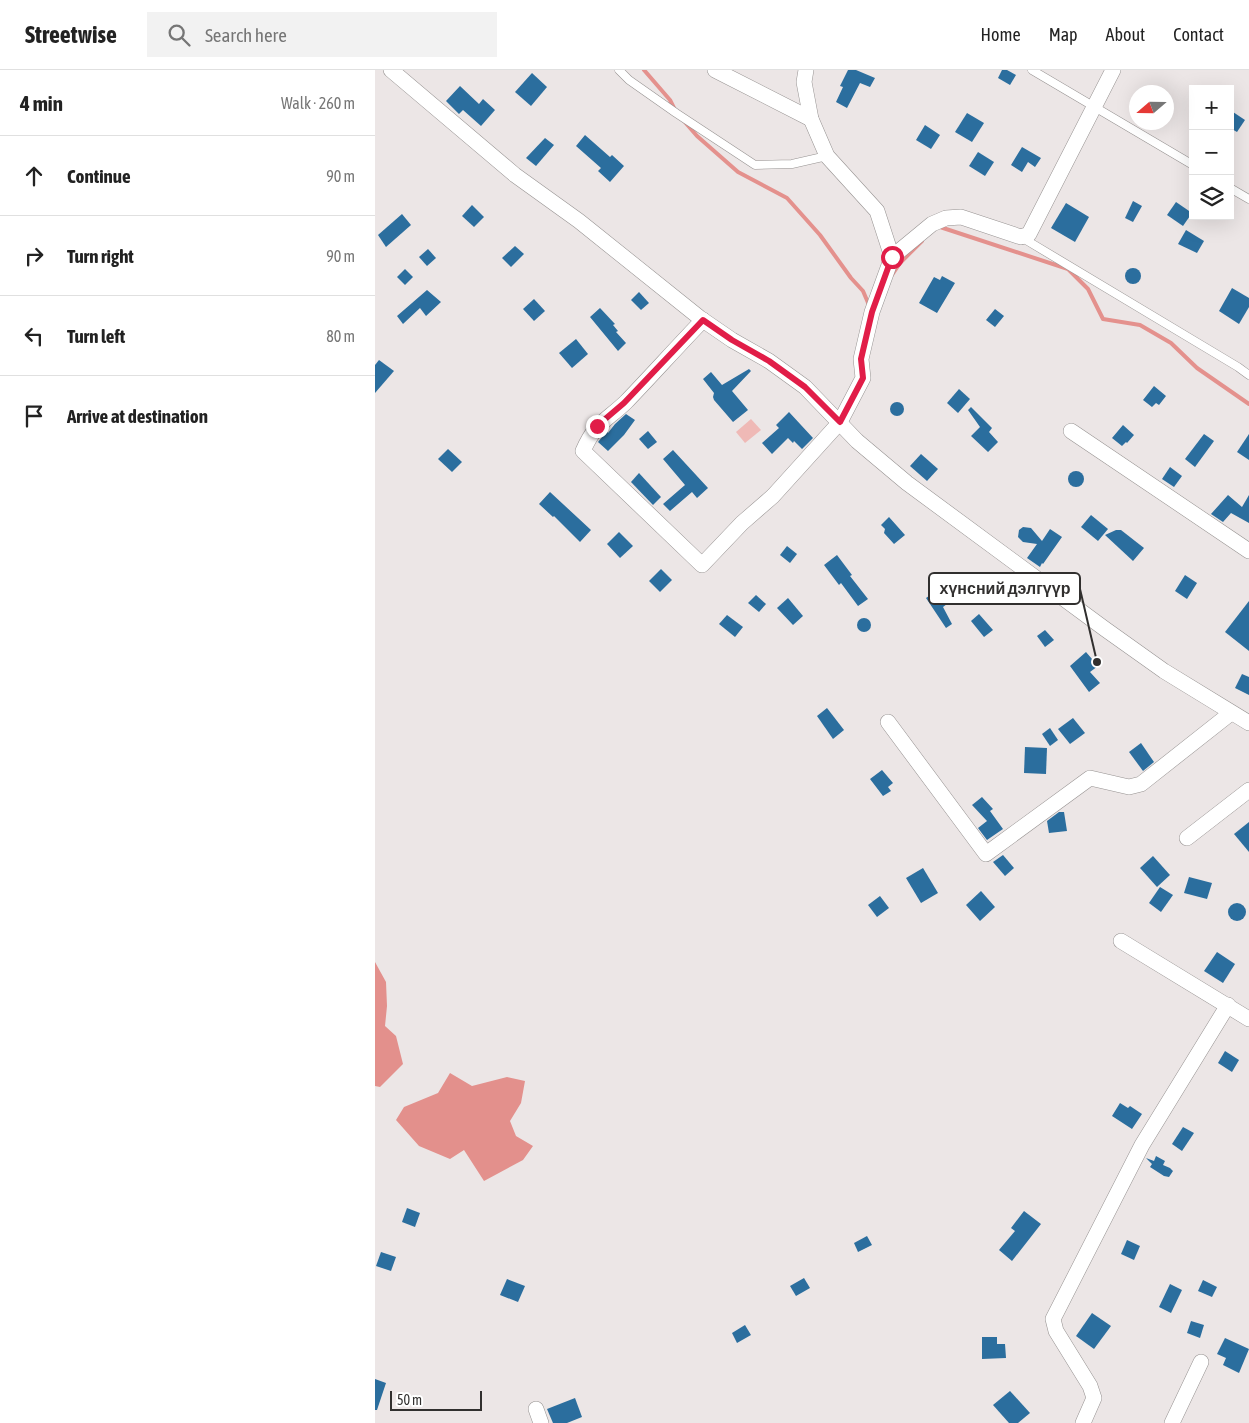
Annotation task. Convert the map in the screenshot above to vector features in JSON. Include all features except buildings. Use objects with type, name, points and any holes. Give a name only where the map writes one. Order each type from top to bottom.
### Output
[{"type":"street","points":[[391,70],[515,175],[579,221],[631,265],[703,320],[732,340],[769,361],[805,387],[874,456],[922,495],[1164,671],[1249,723]]},
{"type":"street","points":[[715,70],[811,119]]},
{"type":"street","points":[[806,70],[804,82],[811,119],[827,156],[877,211],[892,257]]},
{"type":"street","points":[[703,320],[624,403],[597,426],[583,451],[702,565],[742,523],[773,496],[840,422],[863,378],[861,359],[872,312],[892,257],[932,224],[946,218],[961,218],[1021,237],[1029,234],[1113,70]]},
{"type":"street","points":[[1071,431],[1249,551]]},
{"type":"street","points":[[888,722],[986,854],[1090,778],[1129,786],[1141,784],[1231,713]]},
{"type":"street","points":[[1187,838],[1249,790]]},
{"type":"street","points":[[1121,941],[1249,1019]]},
{"type":"street","points":[[1083,1423],[1094,1398],[1090,1386],[1056,1331],[1053,1319],[1142,1145],[1228,1005]]},
{"type":"street","points":[[1172,1423],[1201,1362]]},
{"type":"lane","points":[[619,70],[629,80],[755,165],[792,164],[827,156]]},
{"type":"lane","points":[[1032,70],[1189,164]]},
{"type":"lane","points":[[1234,190],[1249,199]]},
{"type":"lane","points":[[1021,237],[1249,375]]},
{"type":"shaded area","points":[[751,419],[761,430],[745,443],[736,432]]},
{"type":"shaded area","points":[[375,962],[386,982],[387,1006],[385,1026],[396,1036],[403,1064],[380,1087],[375,1086]]},
{"type":"shaded area","points":[[450,1073],[472,1086],[507,1077],[525,1081],[521,1103],[510,1121],[516,1136],[533,1146],[523,1160],[484,1181],[464,1150],[450,1159],[419,1146],[396,1120],[404,1107],[438,1093]]},
{"type":"waterway","points":[[644,70],[670,100],[675,110]]},
{"type":"waterway","points":[[684,121],[697,136],[738,172],[787,198],[820,235],[851,278],[863,291],[869,305]]},
{"type":"waterway","points":[[937,226],[1068,269],[1088,289],[1103,319],[1140,325],[1171,343],[1197,368],[1249,404]]},
{"type":"waterway","points":[[892,275],[900,263],[922,241]]},
{"type":"place","name":"хүнсний дэлгүүр","points":[[1097,662]]},
{"type":"route","points":[[597,426],[624,403],[703,320],[732,340],[769,361],[805,387],[840,422],[863,378],[861,359],[872,312],[892,257]]}]
